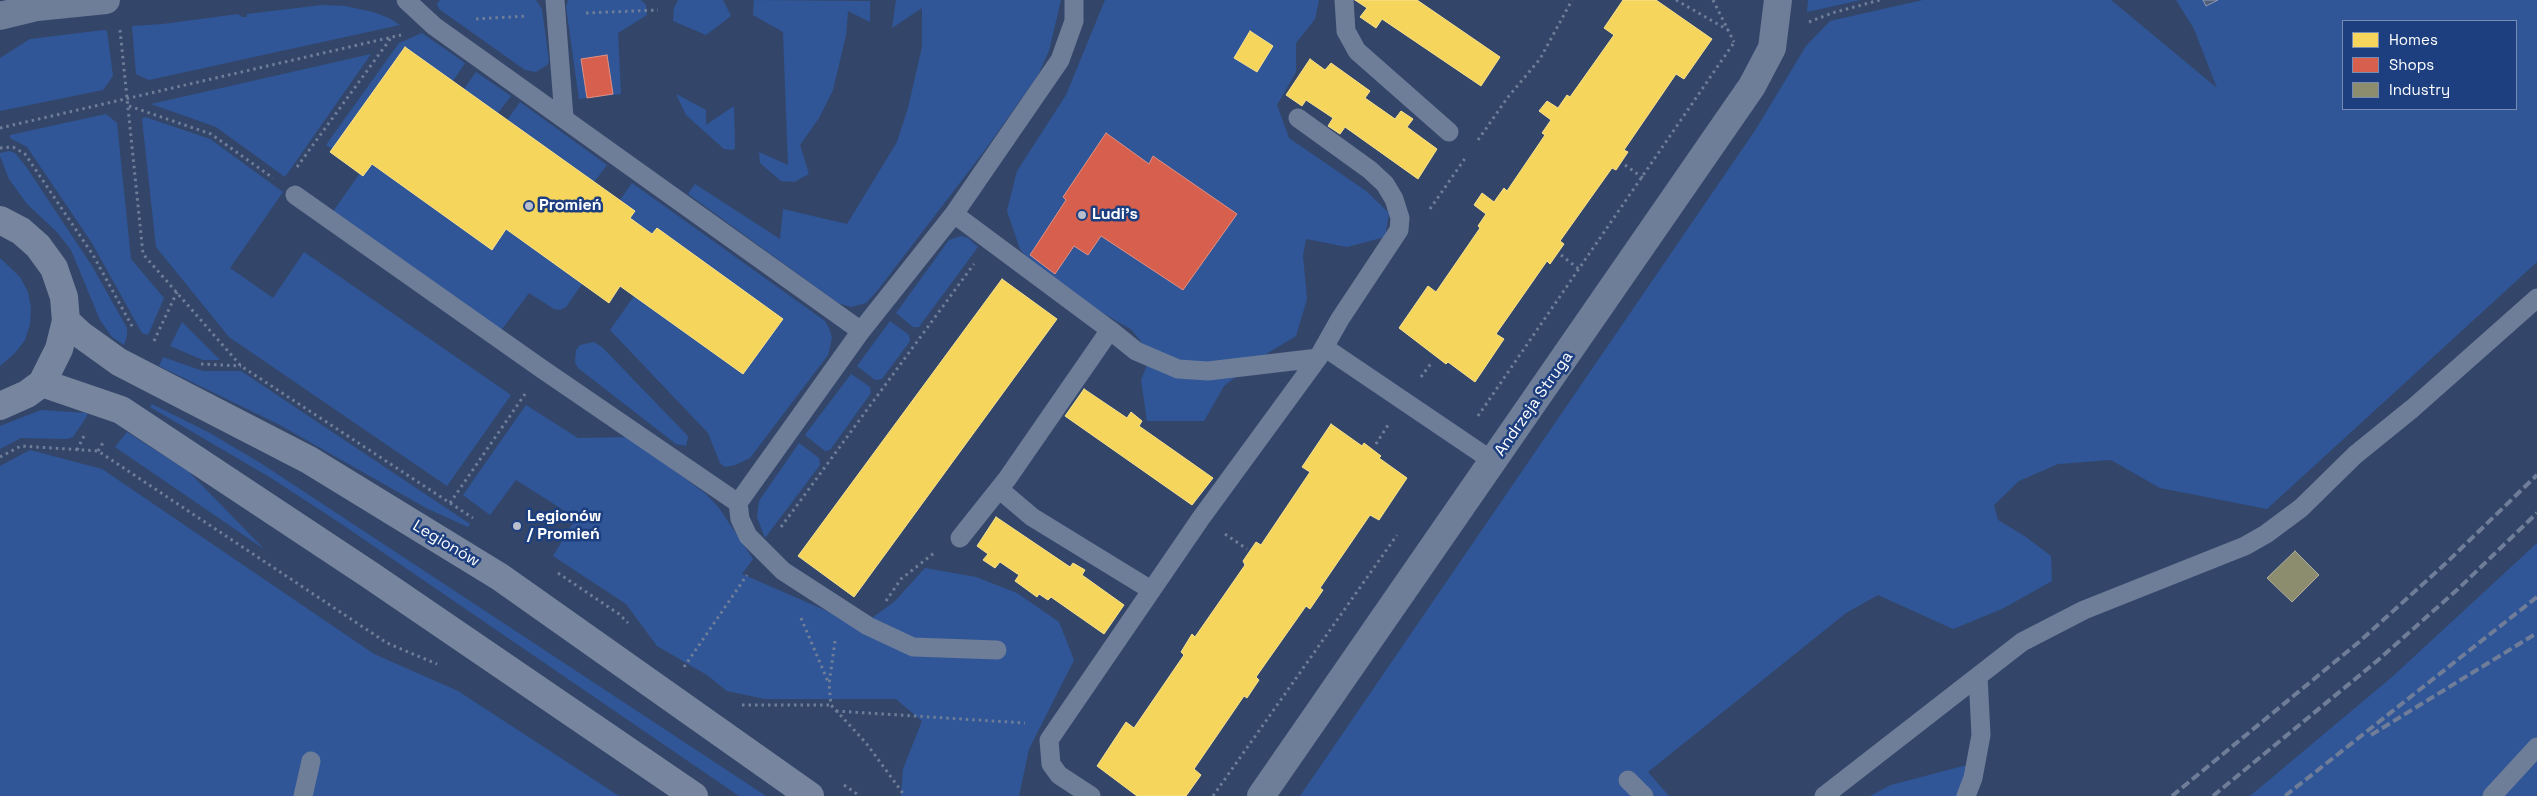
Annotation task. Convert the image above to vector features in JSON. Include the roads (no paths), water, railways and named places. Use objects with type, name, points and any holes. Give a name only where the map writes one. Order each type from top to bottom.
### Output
[{"type":"main road","points":[[0,220],[22,230],[38,246],[54,268],[64,297],[66,321],[59,349],[42,383],[28,394],[0,406]]},
{"type":"main road","name":"Legionów","points":[[66,321],[80,334],[119,362],[309,460],[500,577],[810,796]]},
{"type":"main road","points":[[42,383],[121,410],[362,569],[694,796]]},
{"type":"street","points":[[0,16],[37,7],[106,0]]},
{"type":"street","name":"Andrzeja Struga","points":[[1261,796],[1727,125],[1752,86],[1772,48],[1775,37],[1778,0]]},
{"type":"lane","points":[[406,0],[434,26],[861,331]]},
{"type":"lane","points":[[555,0],[564,118]]},
{"type":"lane","points":[[997,650],[913,646],[868,626],[783,571],[748,536],[740,518],[738,503],[861,331],[954,214],[1060,60],[1074,21],[1074,0]]},
{"type":"lane","points":[[1344,0],[1346,31],[1357,51],[1449,132]]},
{"type":"lane","points":[[1091,796],[1059,774],[1051,764],[1049,740],[1150,590],[1294,387],[1321,352],[1349,305],[1399,230],[1400,218],[1394,199],[1385,184],[1370,170],[1298,118]]},
{"type":"lane","points":[[296,195],[542,369],[738,503]]},
{"type":"lane","points":[[954,214],[1136,351],[1178,369],[1208,371],[1321,352],[1494,462]]},
{"type":"lane","points":[[1824,796],[2022,642],[2084,610],[2245,546],[2266,534],[2301,508],[2355,455],[2420,402],[2537,298]]},
{"type":"lane","points":[[960,538],[999,489],[1110,330]]},
{"type":"lane","points":[[999,489],[1032,517],[1150,590]]},
{"type":"lane","points":[[1966,796],[1973,778],[1981,736],[1978,676]]},
{"type":"lane","points":[[2492,796],[2537,747]]},
{"type":"lane","points":[[303,796],[311,761]]},
{"type":"lane","points":[[1628,780],[1644,796]]},
{"type":"railway","points":[[2172,796],[2359,642],[2445,564],[2537,475]]},
{"type":"railway","points":[[2213,796],[2377,661],[2458,589],[2537,513]]},
{"type":"railway","points":[[2285,796],[2537,597]]},
{"type":"railway","points":[[2371,735],[2537,633]]},
{"type":"place","name":"Promień","points":[[529,206]]},
{"type":"place","name":"Ludi's","points":[[1082,215]]},
{"type":"place","name":"Legionów / Promień","points":[[517,526]]}]
